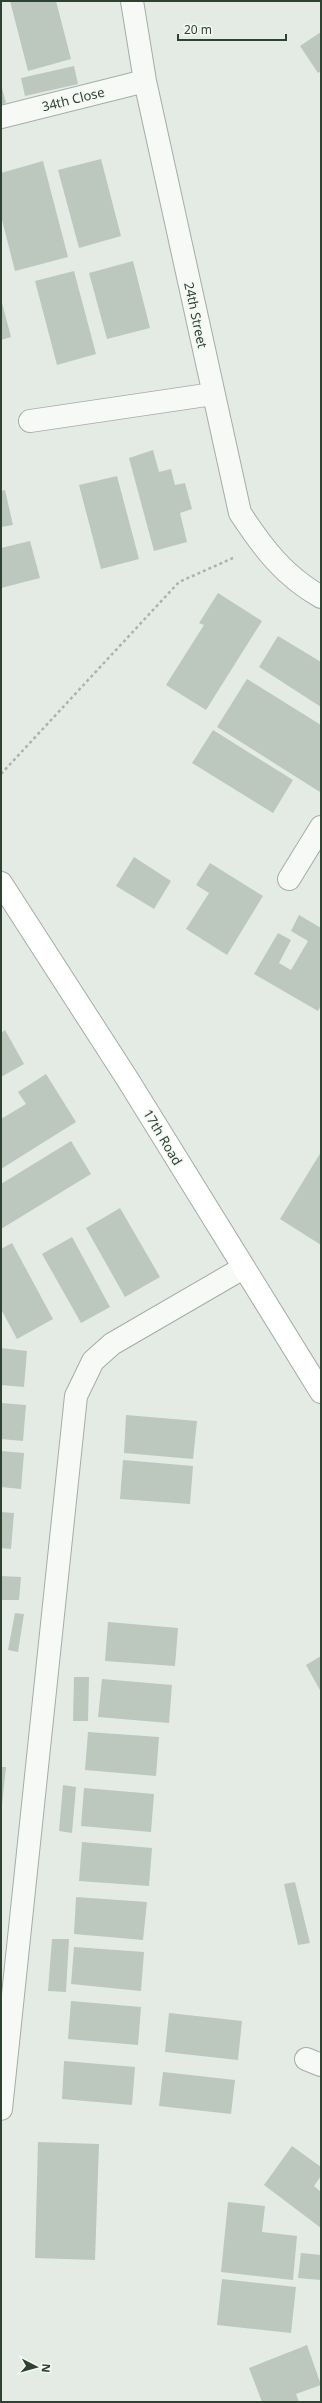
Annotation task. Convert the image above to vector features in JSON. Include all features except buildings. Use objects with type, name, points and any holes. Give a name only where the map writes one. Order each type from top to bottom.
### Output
[{"type":"street","name":"24th Street","points":[[132,1],[145,81],[240,513],[261,545],[298,584],[321,597]]},
{"type":"street","name":"34th Close","points":[[1,117],[145,81]]},
{"type":"street","points":[[30,421],[213,394]]},
{"type":"street","points":[[289,880],[321,827]]},
{"type":"street","name":"17th Road","points":[[1,883],[128,1080],[321,1392]]},
{"type":"street","points":[[1,2109],[76,1396],[93,1361],[112,1344],[243,1268]]},
{"type":"path","points":[[1,774],[179,582],[261,545]]}]
